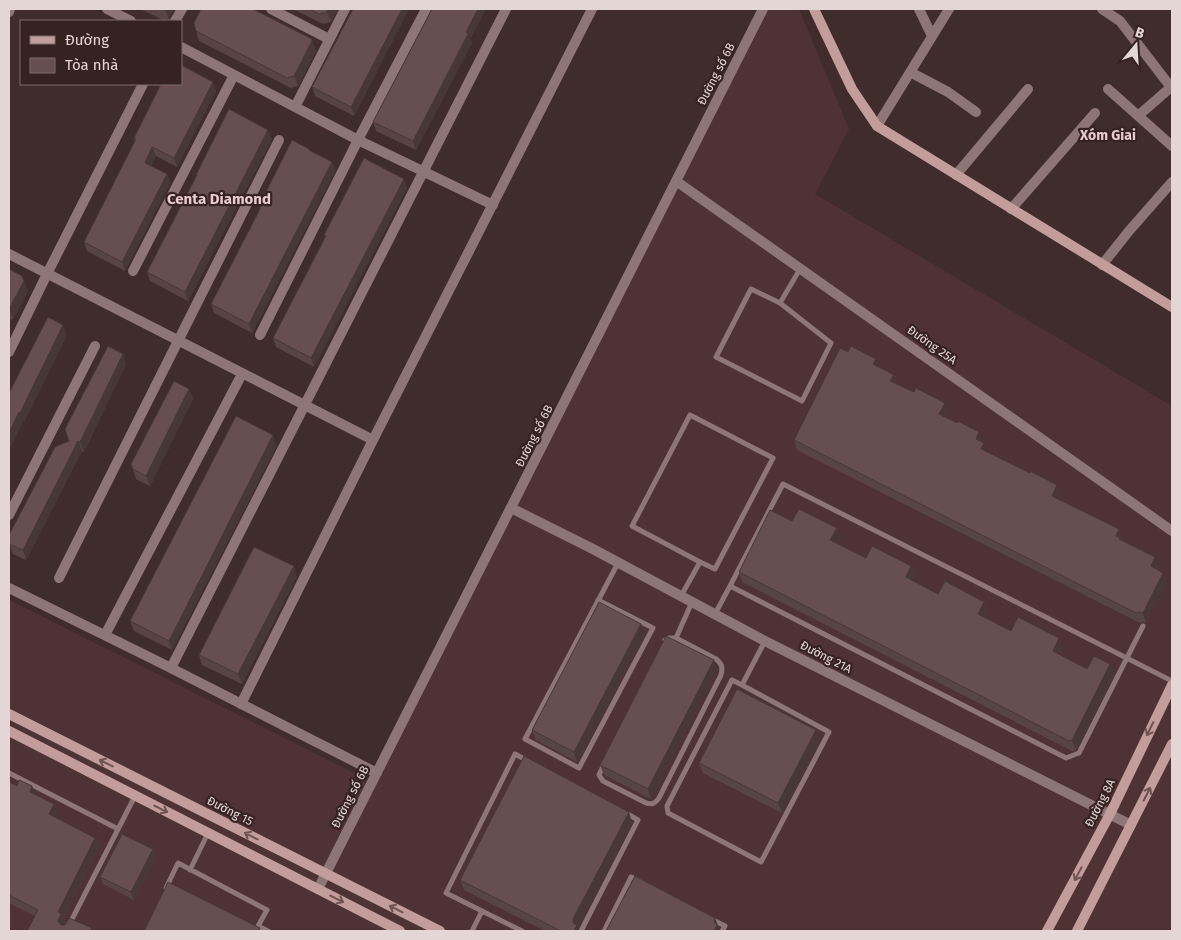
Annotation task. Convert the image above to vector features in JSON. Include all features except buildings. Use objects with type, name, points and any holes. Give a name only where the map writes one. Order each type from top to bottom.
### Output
[{"type":"street","points":[[107,9],[129,20]]},
{"type":"street","points":[[176,20],[182,9]]},
{"type":"street","points":[[271,9],[330,39]]},
{"type":"street","points":[[295,107],[345,9]]},
{"type":"street","points":[[260,335],[426,9]]},
{"type":"street","points":[[171,668],[506,9]]},
{"type":"street","points":[[241,704],[592,9]]},
{"type":"street","points":[[814,9],[852,89],[877,126],[1172,307]]},
{"type":"street","points":[[919,9],[932,36]]},
{"type":"street","points":[[877,126],[948,9]]},
{"type":"street","points":[[1102,9],[1120,21],[1170,86],[1139,115]]},
{"type":"street","name":"Đường số 6B","points":[[318,889],[676,181],[759,10]]},
{"type":"street","points":[[182,48],[358,140],[492,205]]},
{"type":"street","points":[[910,72],[948,92],[976,112]]},
{"type":"street","points":[[133,271],[234,75]]},
{"type":"street","points":[[10,348],[143,85]]},
{"type":"street","points":[[956,175],[1028,88]]},
{"type":"street","points":[[1108,89],[1172,146]]},
{"type":"street","points":[[1012,209],[1095,113]]},
{"type":"street","points":[[59,578],[279,140]]},
{"type":"street","name":"Đường 25A","points":[[676,181],[1172,530]]},
{"type":"street","points":[[1102,265],[1172,182]]},
{"type":"street","points":[[9,254],[374,440]]},
{"type":"street","points":[[9,515],[95,346]]},
{"type":"street","points":[[105,635],[242,374]]},
{"type":"street","name":"Đường 21A","points":[[511,508],[618,562],[765,641],[1131,825]]},
{"type":"street","points":[[9,588],[377,773]]},
{"type":"street","name":"Đường 8A","points":[[1047,931],[1110,814],[1172,685]]},
{"type":"street","name":"Đường 15","points":[[9,714],[440,931]]},
{"type":"street","points":[[9,731],[400,931]]},
{"type":"street","points":[[1078,931],[1172,744]]},
{"type":"lane","points":[[780,303],[801,269]]},
{"type":"lane","points":[[751,289],[780,303],[831,343],[802,401],[716,357],[751,289]]},
{"type":"lane","points":[[690,415],[773,458],[715,569],[700,562],[632,526],[690,415]]},
{"type":"lane","points":[[715,614],[782,484],[1172,681]]},
{"type":"lane","points":[[598,600],[653,628],[579,768],[525,738],[618,562]]},
{"type":"lane","points":[[681,596],[700,562]]},
{"type":"lane","points":[[730,586],[1066,758],[1079,753],[1143,626]]},
{"type":"lane","points":[[676,638],[692,602]]},
{"type":"lane","points":[[606,760],[599,776],[603,782],[646,803],[655,803],[721,675],[722,663],[716,659],[676,638],[669,638],[663,642]]},
{"type":"lane","points":[[742,685],[765,641]]},
{"type":"lane","points":[[732,680],[742,685],[829,732],[761,862],[668,813],[667,806],[732,680]]},
{"type":"lane","points":[[522,931],[446,893],[515,754],[533,763]]},
{"type":"lane","points":[[9,774],[118,830]]},
{"type":"lane","points":[[66,931],[135,796]]},
{"type":"lane","points":[[580,931],[638,820],[621,810]]},
{"type":"lane","points":[[190,870],[208,833]]},
{"type":"lane","points":[[161,897],[178,864],[267,910],[258,926],[268,931]]},
{"type":"lane","points":[[604,931],[631,877],[648,886]]},
{"type":"lane","points":[[472,931],[482,912]]},
{"type":"lane","points":[[708,917],[725,926],[722,931]]},
{"type":"shaded area","points":[[768,9],[799,9],[849,129],[815,194],[1172,406],[1172,931],[9,931],[9,600],[374,783]]},
{"type":"district","name":"Xóm Giai","points":[[1108,135]]},
{"type":"district","name":"Centa Diamond","points":[[219,199]]}]
